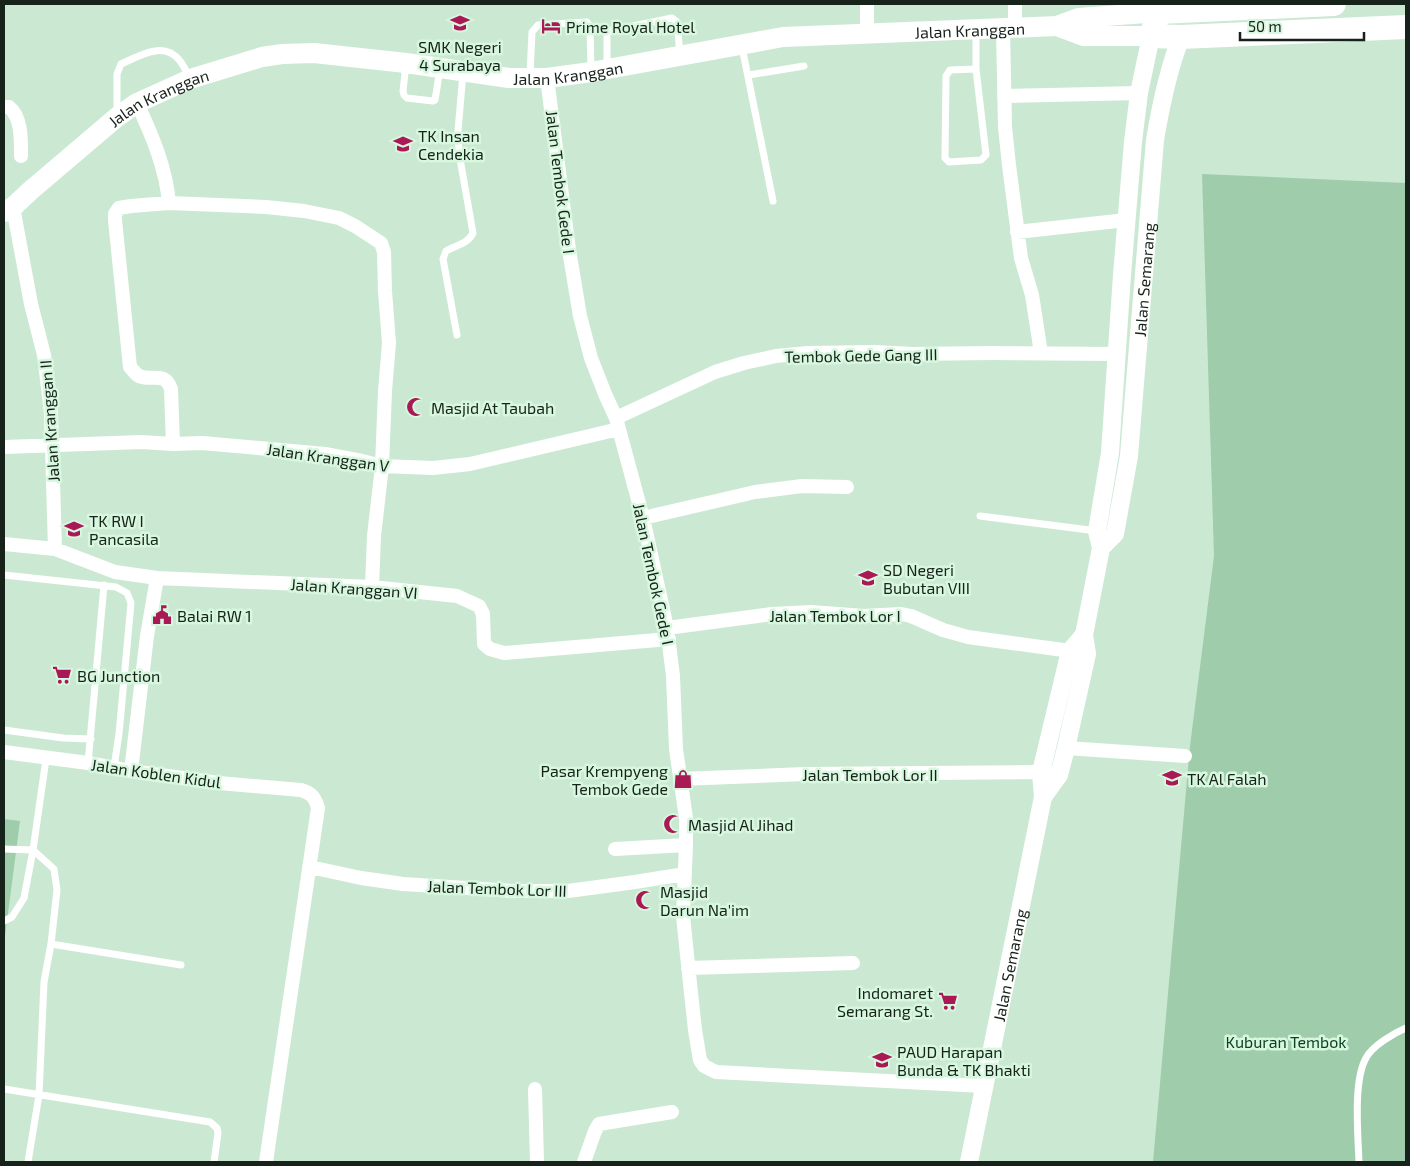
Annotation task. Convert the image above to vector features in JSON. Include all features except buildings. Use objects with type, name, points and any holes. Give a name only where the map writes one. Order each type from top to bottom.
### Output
[{"type":"highway","points":[[1159,8],[1321,4]]},
{"type":"highway","name":"Jalan Semarang","points":[[1181,37],[1193,7]]},
{"type":"highway","name":"Jalan Semarang","points":[[1151,36],[1159,8]]},
{"type":"highway","name":"Jalan Kranggan","points":[[1151,36],[1181,37],[1406,27]]},
{"type":"main road","name":"Jalan Kranggan","points":[[8,210],[117,117],[137,103],[190,79],[262,57],[314,53],[406,63],[509,78],[538,78],[599,70],[783,38],[1057,26],[1079,18],[1159,8]]},
{"type":"main road","name":"Jalan Kranggan","points":[[1057,26],[1084,36],[1151,36]]},
{"type":"street","points":[[867,4],[867,33]]},
{"type":"street","points":[[1015,4],[1009,28],[1004,96],[1006,136],[1021,258],[1032,295],[1041,353]]},
{"type":"street","name":"Jalan Semarang","points":[[1050,773],[1066,748],[1088,654],[1084,635],[1102,548],[1097,531],[1110,453],[1133,142],[1139,93],[1151,36]]},
{"type":"street","name":"Jalan Semarang","points":[[1102,548],[1114,534],[1129,456],[1155,140],[1168,73],[1181,37]]},
{"type":"street","name":"Jalan Tembok Gede I","points":[[538,78],[580,316],[591,358],[618,424],[643,518],[668,634],[673,676],[676,748],[686,818],[682,916],[700,1060],[704,1066],[716,1072],[983,1086]]},
{"type":"street","points":[[1004,96],[1139,93]]},
{"type":"street","points":[[137,103],[147,124],[166,178],[169,203]]},
{"type":"street","points":[[4,107],[9,107],[16,114],[19,124],[21,156]]},
{"type":"street","points":[[173,444],[171,389],[168,381],[165,378],[141,377],[136,375],[130,367],[115,220],[115,214],[119,208],[169,203],[266,207],[304,211],[339,218],[355,226],[381,244],[384,252],[389,337],[383,414],[382,466],[374,536],[372,587]]},
{"type":"street","name":"Jalan Kranggan II","points":[[8,210],[44,355],[51,413],[55,549]]},
{"type":"street","points":[[1017,232],[1126,220]]},
{"type":"street","name":"Tembok Gede Gang III","points":[[618,424],[715,372],[744,362],[776,356],[808,353],[874,352],[927,354],[1117,354]]},
{"type":"street","name":"Jalan Kranggan V","points":[[4,447],[141,442],[202,443],[325,454],[382,466],[433,468],[470,464],[618,424]]},
{"type":"street","points":[[643,518],[755,492],[802,486],[848,487]]},
{"type":"street","name":"Jalan Kranggan VI","points":[[4,544],[55,549],[115,572],[157,578],[372,587],[457,596],[479,606],[483,614],[484,644],[490,649],[504,653],[551,650],[668,634]]},
{"type":"street","points":[[131,771],[147,636],[157,578]]},
{"type":"street","name":"Jalan Tembok Lor I","points":[[668,634],[772,614],[811,612],[864,616],[901,614],[968,637],[1088,654]]},
{"type":"street","name":"Jalan Semarang","points":[[969,1162],[1043,797],[1050,773],[1070,651],[1084,635]]},
{"type":"street","points":[[1066,748],[1185,756]]},
{"type":"street","name":"Jalan Koblen Kidul","points":[[4,752],[219,783],[308,792],[316,799],[318,808],[310,868]]},
{"type":"street","name":"Jalan Tembok Lor II","points":[[680,779],[805,774],[1050,773]]},
{"type":"street","points":[[615,849],[686,845]]},
{"type":"street","points":[[266,1162],[310,868]]},
{"type":"street","name":"Jalan Tembok Lor III","points":[[310,868],[403,884],[481,890],[545,892],[568,891],[685,874]]},
{"type":"street","points":[[688,968],[853,963]]},
{"type":"street","points":[[535,1089],[537,1162]]},
{"type":"street","points":[[584,1162],[597,1127],[603,1123],[672,1112]]},
{"type":"lane","points":[[599,70],[609,31],[672,18],[677,22],[680,55]]},
{"type":"lane","points":[[538,78],[532,32],[538,25],[588,22],[599,70]]},
{"type":"lane","points":[[976,30],[976,69],[986,156],[981,160],[949,162],[945,158],[946,76],[950,70],[976,69]]},
{"type":"lane","points":[[742,44],[773,201]]},
{"type":"lane","points":[[117,117],[117,74],[121,64],[156,50],[167,50],[181,61],[190,79]]},
{"type":"lane","points":[[406,63],[403,91],[407,98],[435,100],[440,69]]},
{"type":"lane","points":[[749,75],[804,66]]},
{"type":"lane","points":[[457,336],[443,259],[446,251],[467,241],[473,233],[459,153],[458,131],[463,72]]},
{"type":"lane","points":[[980,516],[1114,534]]},
{"type":"lane","points":[[4,574],[116,587],[127,593],[131,604],[120,724],[114,767]]},
{"type":"lane","points":[[88,763],[104,586]]},
{"type":"lane","points":[[4,730],[62,738],[91,739]]},
{"type":"lane","points":[[4,921],[12,916],[24,898],[46,758]]},
{"type":"lane","points":[[4,849],[33,850],[54,869],[57,890],[51,944],[44,982],[39,1095],[28,1162]]},
{"type":"lane","points":[[51,944],[181,965]]},
{"type":"lane","points":[[1359,1162],[1359,1077],[1366,1056],[1395,1033],[1406,1028]]},
{"type":"lane","points":[[4,1089],[210,1122],[217,1128],[218,1133],[214,1162]]},
{"type":"green space","name":"Kuburan Tembok","points":[[1202,174],[1406,183],[1406,1162],[1153,1162],[1190,746],[1214,556]]},
{"type":"green space","points":[[4,819],[20,821],[4,944]]},
{"type":"place","name":"SMK Negeri 4 Surabaya","points":[[460,23]]},
{"type":"place","name":"Prime Royal Hotel","points":[[551,26]]},
{"type":"place","name":"TK Insan Cendekia","points":[[403,144]]},
{"type":"place","name":"Masjid At Taubah","points":[[416,407]]},
{"type":"place","name":"TK RW I Pancasila","points":[[74,529]]},
{"type":"place","name":"SD Negeri Bubutan VIII","points":[[868,578]]},
{"type":"place","name":"Balai RW 1","points":[[162,615]]},
{"type":"place","name":"BG Junction","points":[[62,675]]},
{"type":"place","name":"TK Al Falah","points":[[1172,778]]},
{"type":"place","name":"Pasar Krempyeng Tembok Gede","points":[[683,779]]},
{"type":"place","name":"Masjid Al Jihad","points":[[673,824]]},
{"type":"place","name":"Masjid Darun Na'im","points":[[645,900]]},
{"type":"place","name":"Indomaret Semarang St.","points":[[948,1001]]},
{"type":"place","name":"PAUD Harapan Bunda & TK Bhakti","points":[[882,1060]]}]
